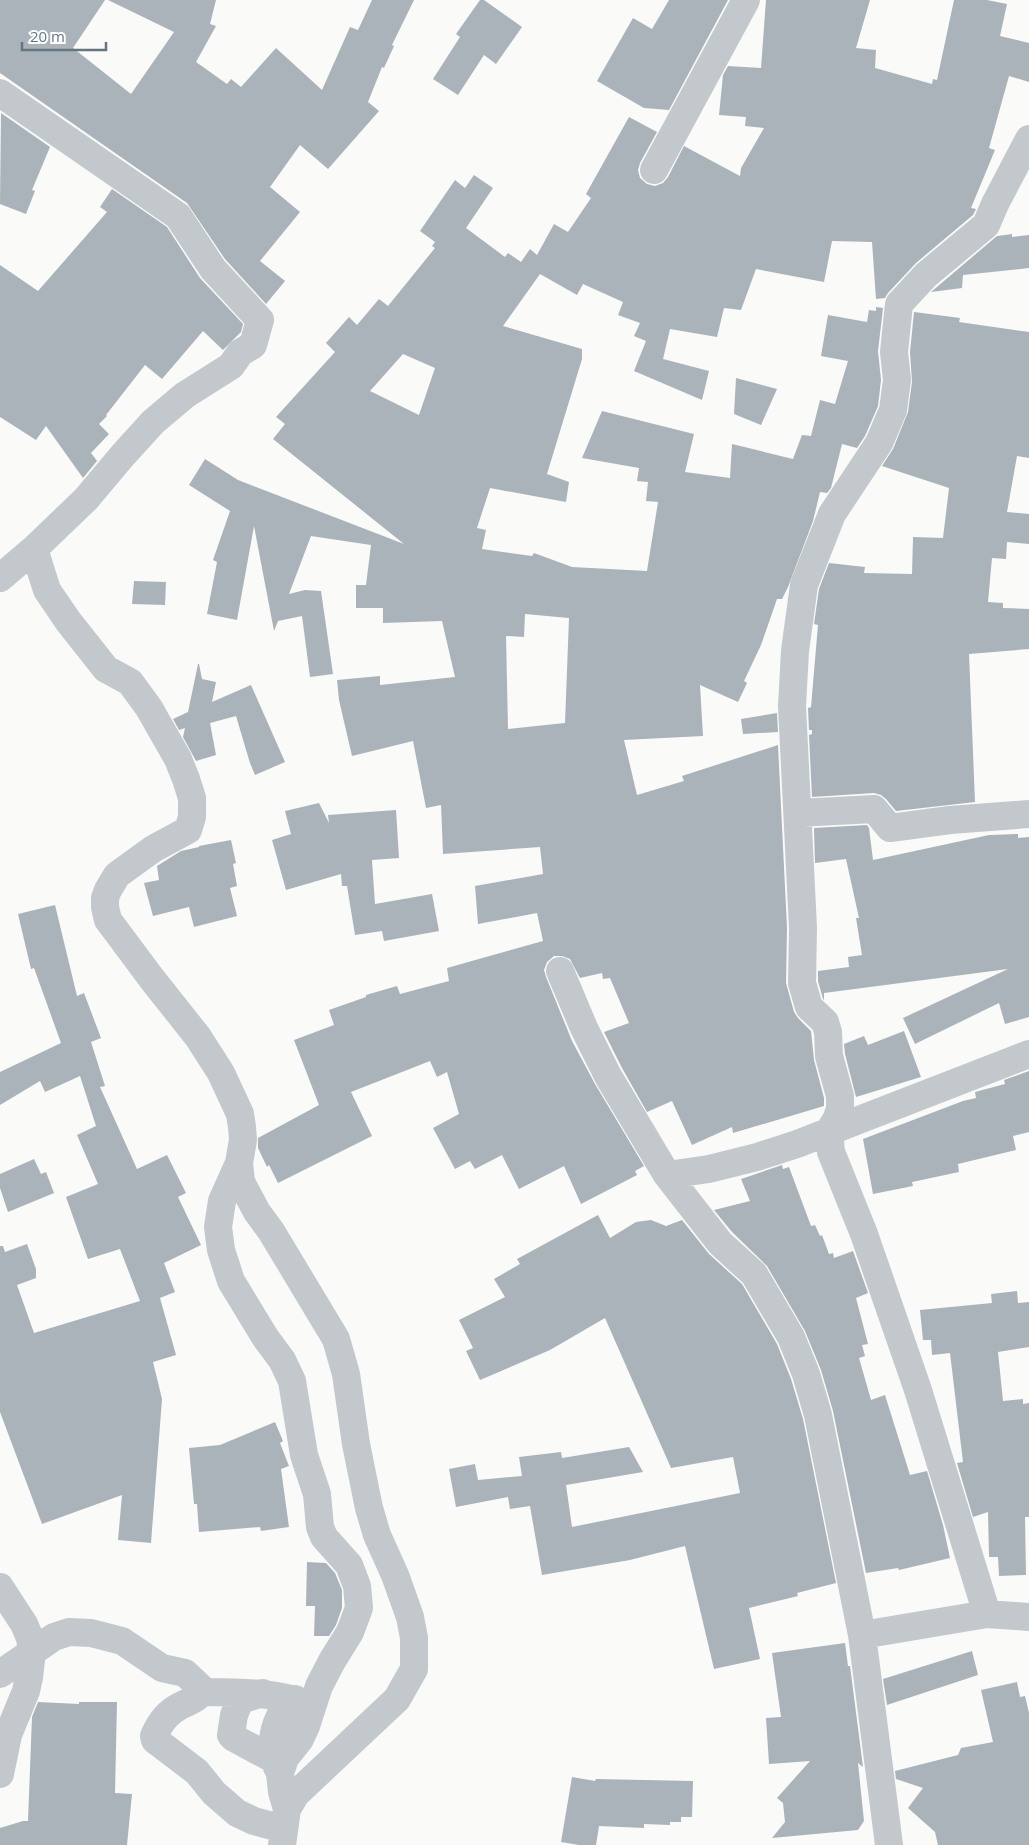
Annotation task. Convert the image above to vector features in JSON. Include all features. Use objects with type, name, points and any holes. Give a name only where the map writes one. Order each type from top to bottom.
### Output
[{"type":"street","points":[[654,170],[746,0]]},
{"type":"street","points":[[0,93],[178,216],[213,269],[260,320],[253,345],[240,353],[231,366],[185,395],[153,422],[86,499],[34,549],[0,578]]},
{"type":"street","points":[[987,1614],[918,1390],[864,1234],[831,1152],[829,1130],[836,1120],[840,1109],[840,1096],[829,1056],[828,1032],[825,1022],[809,1007],[802,983],[803,928],[792,706],[804,585],[832,514],[879,443],[893,410],[897,380],[894,352],[899,304],[926,275],[986,225],[1029,139]]},
{"type":"street","points":[[34,549],[47,590],[68,621],[106,669],[130,682],[148,708],[178,759],[192,798],[192,817],[188,830],[152,849],[117,875],[108,890],[105,907],[108,920],[198,1037],[221,1072],[240,1114],[243,1140],[239,1162],[222,1201],[218,1227],[220,1250],[232,1282],[265,1337],[282,1360],[292,1381],[304,1455],[318,1494],[320,1527],[324,1537],[349,1565],[357,1586],[359,1608],[355,1622],[325,1673],[304,1702],[287,1705],[278,1720],[274,1740],[282,1792],[284,1828]]},
{"type":"street","points":[[798,813],[874,810],[890,828],[950,820],[1029,814]]},
{"type":"street","points":[[560,971],[584,1028],[608,1076],[667,1175],[720,1243],[754,1274],[791,1337],[806,1374],[818,1415],[862,1634],[889,1845]]},
{"type":"street","points":[[667,1175],[709,1169],[798,1144],[829,1130],[1029,1054]]},
{"type":"street","points":[[239,1162],[242,1182],[257,1212],[271,1231],[336,1339],[346,1374],[352,1420],[367,1499],[378,1535],[410,1616],[414,1638],[414,1668],[397,1699],[296,1794],[284,1828]]},
{"type":"street","points":[[0,1587],[24,1624],[30,1638],[32,1652],[30,1678],[8,1735],[0,1774]]},
{"type":"street","points":[[862,1634],[987,1614],[1029,1617]]},
{"type":"street","points":[[0,1674],[54,1636],[69,1632],[90,1633],[122,1641],[162,1668],[185,1673],[203,1690],[263,1694],[304,1702]]},
{"type":"street","points":[[203,1690],[194,1700],[181,1705],[165,1718],[154,1736],[155,1740],[197,1772],[214,1793],[237,1813],[254,1821],[284,1828]]},
{"type":"street","points":[[263,1694],[240,1700],[234,1715],[231,1735],[278,1767]]},
{"type":"building","points":[[0,0],[105,0],[73,48],[131,94],[174,32],[108,0],[216,0],[210,24],[216,26],[196,62],[227,84],[231,79],[241,87],[276,48],[322,90],[350,27],[358,30],[372,0],[414,0],[392,45],[394,46],[384,68],[382,67],[368,102],[379,111],[328,169],[300,145],[270,187],[300,212],[260,261],[285,281],[266,304],[225,259],[187,203],[0,73]]},
{"type":"building","points":[[480,0],[484,0],[522,27],[496,64],[484,55],[458,95],[433,79],[460,37],[456,34]]},
{"type":"building","points":[[669,0],[728,0],[669,110],[644,108],[597,81],[633,18],[652,29]]},
{"type":"building","points":[[766,0],[870,0],[856,48],[876,50],[875,68],[932,84],[933,79],[937,80],[954,0],[987,0],[1007,4],[1000,36],[1029,43],[1029,82],[1009,76],[989,148],[995,150],[971,208],[976,209],[973,215],[916,263],[885,298],[876,299],[872,242],[832,241],[824,282],[756,269],[741,310],[724,308],[717,337],[670,329],[663,359],[709,371],[702,400],[634,371],[646,341],[634,336],[640,323],[618,315],[623,302],[583,284],[577,295],[540,274],[503,326],[582,349],[582,359],[547,474],[569,482],[566,502],[490,488],[477,528],[486,530],[482,549],[532,556],[534,553],[572,567],[647,571],[658,502],[646,501],[648,482],[637,481],[639,468],[582,458],[602,411],[694,434],[685,472],[730,478],[732,444],[793,459],[802,435],[811,436],[820,400],[835,404],[848,361],[821,356],[828,315],[867,322],[869,310],[876,311],[876,307],[883,308],[878,351],[881,380],[878,406],[865,436],[857,448],[842,444],[831,488],[827,493],[820,492],[813,521],[788,587],[782,599],[777,599],[761,645],[744,681],[747,683],[738,702],[700,685],[703,736],[624,740],[637,795],[684,781],[682,776],[778,745],[787,928],[786,983],[794,1012],[811,1031],[814,1060],[824,1098],[824,1106],[733,1133],[732,1127],[692,1145],[672,1101],[647,1112],[604,1032],[629,1023],[610,978],[603,979],[602,973],[580,978],[570,959],[554,956],[547,962],[544,970],[546,977],[572,1041],[595,1084],[644,1166],[635,1171],[637,1175],[581,1204],[564,1166],[519,1189],[502,1155],[475,1169],[470,1161],[455,1169],[433,1128],[459,1114],[447,1072],[437,1077],[430,1061],[351,1092],[372,1136],[278,1183],[269,1165],[267,1167],[258,1148],[258,1138],[319,1105],[294,1040],[334,1025],[329,1010],[366,997],[366,995],[397,986],[400,994],[449,981],[447,968],[543,941],[537,913],[478,924],[475,886],[543,874],[540,847],[443,854],[441,805],[426,808],[413,741],[352,756],[339,700],[337,680],[380,676],[380,685],[455,677],[442,621],[383,623],[383,608],[356,608],[356,585],[366,585],[371,545],[311,536],[289,594],[305,590],[321,591],[333,674],[310,677],[302,616],[278,621],[274,631],[254,526],[237,620],[207,614],[217,562],[213,560],[230,511],[189,485],[205,459],[238,480],[404,544],[273,439],[285,424],[276,417],[335,352],[326,343],[349,317],[357,325],[379,299],[388,306],[435,248],[432,246],[435,242],[420,231],[455,180],[465,188],[474,175],[493,188],[466,228],[505,257],[508,253],[521,262],[530,249],[537,255],[554,224],[568,232],[591,198],[586,194],[629,117],[657,132],[638,170],[640,178],[647,184],[655,186],[663,183],[684,146],[740,176],[741,168],[764,128],[745,126],[746,117],[719,115],[723,75],[728,66],[761,68]],"holes":[[[403,354],[435,368],[419,415],[370,391]],[[525,614],[569,618],[565,723],[508,729],[506,636],[524,637]]]},
{"type":"building","points":[[1,113],[50,147],[32,190],[35,191],[26,214],[0,204]]},
{"type":"building","points":[[112,189],[167,227],[200,278],[243,324],[241,332],[223,350],[203,331],[162,379],[145,365],[99,424],[109,434],[91,453],[97,461],[83,478],[46,426],[36,440],[0,417],[0,265],[38,291],[107,212],[100,207]]},
{"type":"building","points":[[1012,234],[1012,237],[1029,235],[1029,268],[963,275],[962,288],[931,292],[997,236]]},
{"type":"building","points":[[914,312],[960,318],[959,322],[1029,332],[1029,458],[1017,456],[1007,512],[1029,514],[1029,544],[1007,542],[1006,559],[992,558],[988,602],[1003,603],[1003,608],[1029,609],[1029,649],[969,654],[975,802],[896,811],[886,799],[874,793],[812,797],[809,735],[812,734],[812,730],[809,730],[808,708],[811,707],[818,625],[814,624],[819,589],[829,563],[865,567],[864,573],[912,574],[913,537],[943,538],[949,488],[882,466],[893,449],[908,412],[912,382],[910,352]]},
{"type":"building","points":[[736,378],[777,389],[761,425],[734,414]]},
{"type":"building","points":[[134,581],[166,582],[165,605],[132,604]]},
{"type":"building","points":[[198,664],[202,679],[216,682],[212,702],[251,685],[285,762],[255,775],[236,716],[210,723],[216,755],[196,761],[183,737],[185,728],[179,730],[173,719],[188,712]]},
{"type":"building","points":[[777,713],[778,732],[743,734],[741,719]]},
{"type":"building","points":[[319,803],[329,823],[328,815],[396,810],[399,858],[372,860],[375,904],[432,894],[439,931],[384,941],[382,931],[355,935],[347,886],[342,886],[341,874],[286,890],[272,840],[291,834],[285,811]]},
{"type":"building","points":[[867,825],[873,860],[989,835],[1018,834],[1018,838],[1029,837],[1029,1017],[1005,1024],[999,1003],[915,1044],[903,1018],[1008,969],[824,993],[823,999],[818,981],[818,971],[849,967],[848,957],[862,955],[856,918],[859,918],[846,859],[815,863],[814,828]]},
{"type":"building","points":[[231,840],[236,863],[233,864],[237,886],[230,888],[237,916],[194,927],[189,907],[153,916],[144,883],[159,880],[157,866],[181,851]]},
{"type":"building","points":[[55,905],[77,996],[84,993],[101,1038],[91,1042],[105,1086],[100,1087],[137,1169],[167,1155],[186,1193],[178,1197],[201,1245],[164,1263],[175,1292],[160,1298],[176,1355],[153,1362],[162,1399],[151,1543],[118,1540],[122,1495],[42,1524],[0,1412],[0,1246],[3,1246],[5,1252],[27,1244],[36,1269],[36,1278],[17,1285],[34,1333],[140,1301],[120,1249],[88,1259],[66,1197],[98,1184],[77,1135],[96,1126],[80,1076],[45,1092],[40,1081],[0,1105],[0,1072],[61,1043],[34,968],[31,969],[18,914]]},
{"type":"building","points":[[904,1031],[921,1077],[856,1097],[844,1044],[864,1036],[868,1045]]},
{"type":"building","points":[[1029,1071],[1029,1132],[1013,1136],[1016,1150],[958,1164],[959,1172],[912,1182],[913,1186],[873,1194],[863,1139],[963,1101],[976,1098],[975,1092],[1005,1084],[1004,1080]]},
{"type":"building","points":[[34,1159],[41,1174],[46,1172],[54,1193],[8,1212],[0,1188],[0,1174]]},
{"type":"building","points":[[782,1165],[783,1169],[789,1167],[811,1226],[815,1225],[820,1236],[822,1235],[829,1254],[833,1253],[834,1258],[853,1251],[868,1293],[856,1298],[868,1344],[862,1345],[865,1356],[859,1358],[871,1400],[885,1395],[910,1475],[927,1471],[943,1525],[950,1558],[899,1570],[898,1568],[866,1573],[833,1411],[821,1370],[805,1331],[767,1266],[732,1232],[714,1210],[750,1201],[741,1179]]},
{"type":"building","points":[[598,1215],[610,1238],[636,1222],[651,1220],[666,1226],[682,1220],[709,1254],[742,1284],[777,1344],[791,1379],[803,1419],[836,1583],[797,1593],[798,1596],[749,1608],[760,1659],[714,1669],[685,1546],[630,1560],[542,1575],[530,1506],[510,1509],[508,1497],[456,1507],[449,1469],[475,1464],[478,1480],[522,1476],[519,1457],[561,1452],[562,1458],[629,1447],[643,1472],[566,1485],[572,1527],[740,1493],[733,1457],[671,1468],[605,1318],[550,1350],[480,1380],[466,1351],[473,1348],[459,1320],[505,1297],[494,1279],[520,1264],[517,1259]]},
{"type":"building","points":[[1017,1291],[1018,1303],[1029,1302],[1029,1347],[998,1352],[1003,1401],[1023,1399],[1023,1404],[1029,1403],[1029,1517],[1025,1517],[1026,1575],[999,1576],[998,1557],[989,1557],[988,1512],[973,1517],[957,1463],[963,1462],[950,1353],[932,1355],[931,1340],[923,1340],[920,1310],[992,1303],[991,1294]]},
{"type":"building","points":[[275,1422],[283,1441],[280,1443],[289,1466],[281,1469],[289,1527],[261,1531],[260,1527],[199,1532],[197,1504],[194,1504],[189,1448],[220,1445]]},
{"type":"building","points":[[307,1562],[326,1563],[335,1573],[342,1590],[342,1608],[336,1625],[329,1636],[314,1636],[315,1606],[306,1606]]},
{"type":"building","points":[[845,1643],[848,1666],[850,1666],[863,1767],[858,1763],[864,1821],[858,1830],[772,1838],[785,1822],[783,1803],[777,1798],[810,1761],[769,1764],[766,1718],[781,1717],[772,1653]]},
{"type":"building","points":[[972,1651],[978,1675],[887,1705],[883,1679]]},
{"type":"building","points":[[1017,1682],[1020,1697],[1025,1696],[1029,1713],[1029,1845],[938,1845],[935,1832],[908,1808],[923,1788],[896,1779],[895,1771],[958,1755],[961,1748],[993,1742],[981,1690]]},
{"type":"building","points":[[38,1702],[79,1704],[79,1702],[117,1702],[115,1793],[132,1794],[127,1845],[0,1845],[0,1828],[28,1821],[32,1717]]},
{"type":"building","points":[[572,1777],[595,1781],[596,1779],[693,1781],[692,1817],[681,1817],[681,1822],[670,1822],[670,1825],[644,1824],[644,1828],[599,1826],[596,1845],[561,1842]]}]
